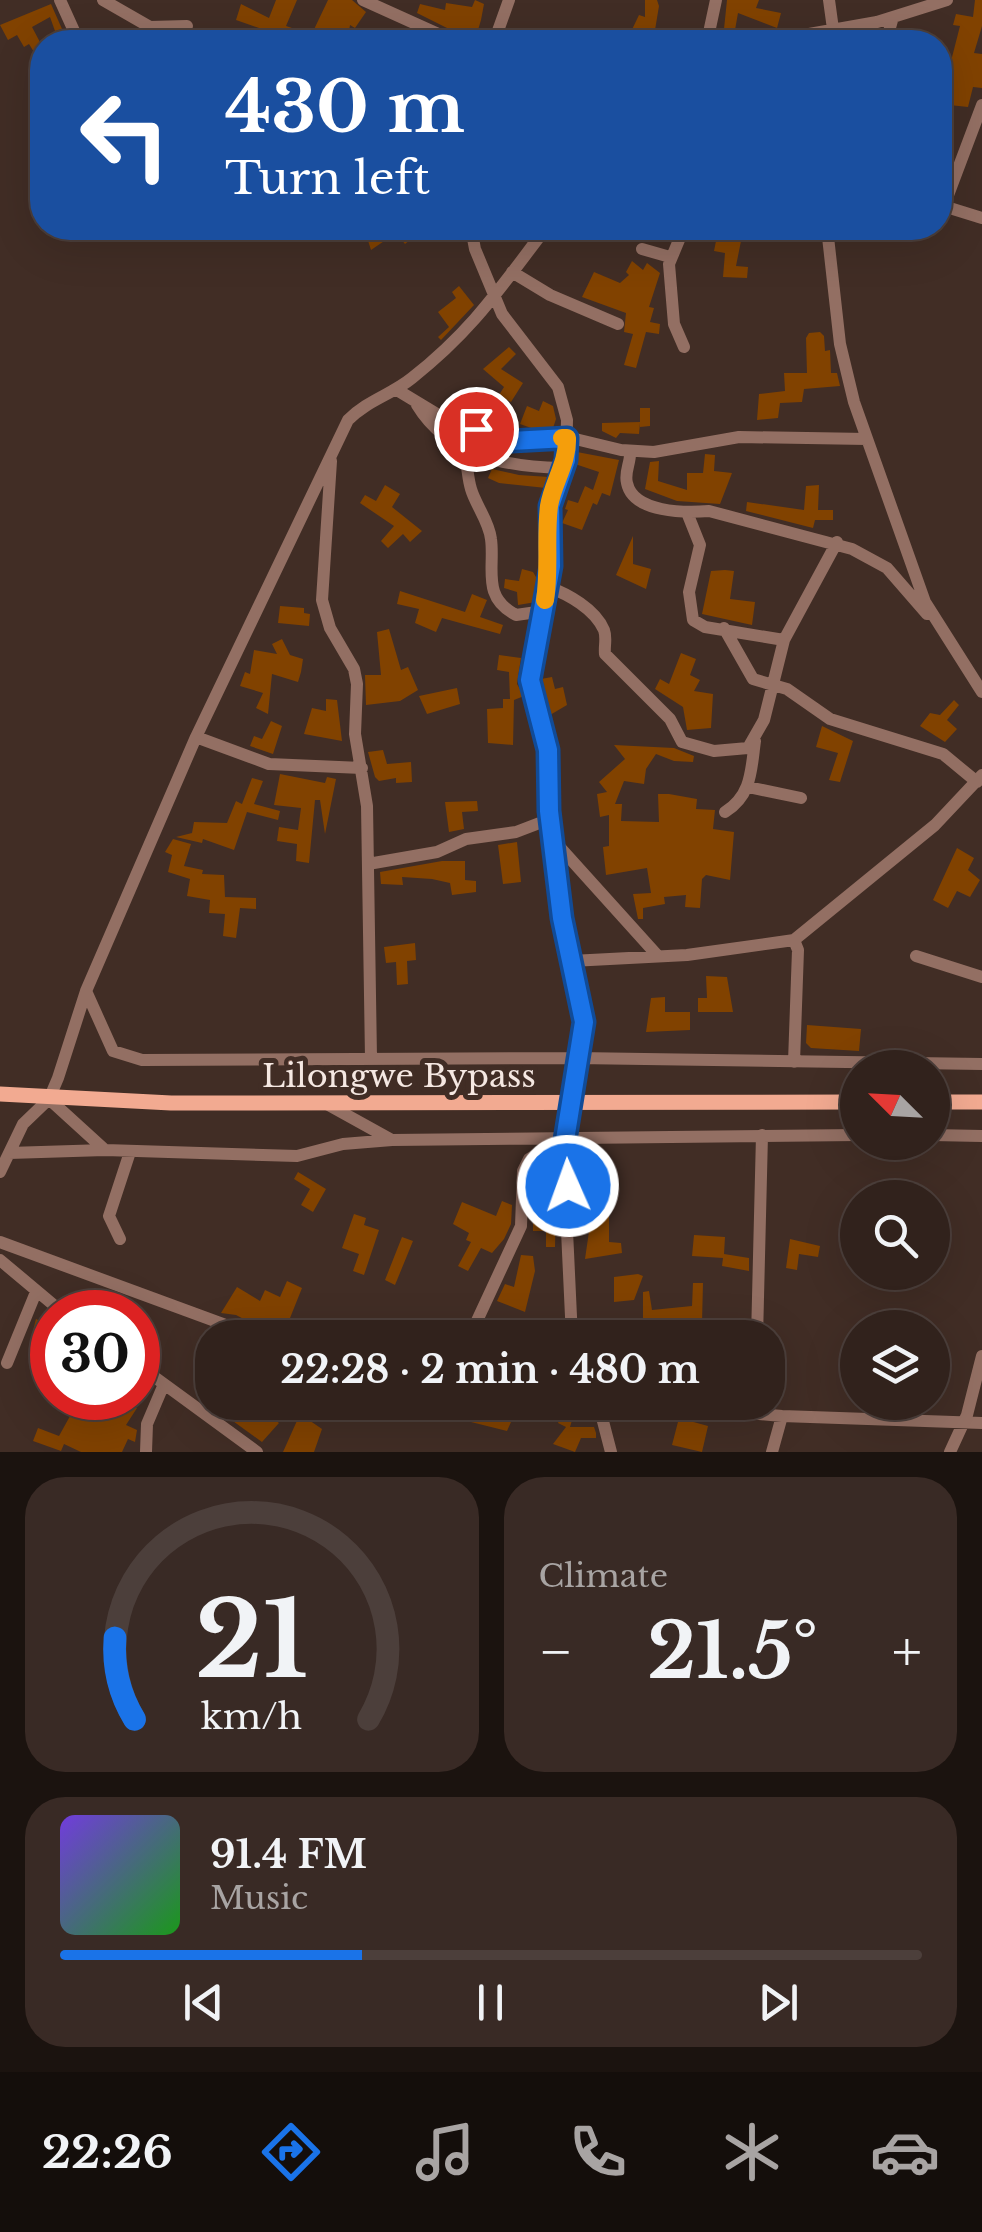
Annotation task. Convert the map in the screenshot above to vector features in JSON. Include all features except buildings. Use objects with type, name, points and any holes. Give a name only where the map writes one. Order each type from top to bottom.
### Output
[{"type":"main road","name":"Lilongwe Bypass","points":[[0,1094],[49,1099],[325,1103],[840,1102]]},
{"type":"main road","points":[[950,1102],[982,1102]]},
{"type":"street","points":[[60,0],[74,30]]},
{"type":"street","points":[[104,0],[150,27],[187,26]]},
{"type":"street","points":[[363,0],[417,30]]},
{"type":"street","points":[[498,30],[509,0]]},
{"type":"street","points":[[710,30],[716,0]]},
{"type":"street","points":[[829,0],[833,29]]},
{"type":"street","points":[[828,30],[893,17],[912,6],[947,0]]},
{"type":"street","points":[[889,30],[893,17]]},
{"type":"street","points":[[952,181],[982,105]]},
{"type":"street","points":[[952,209],[982,218]]},
{"type":"street","points":[[475,240],[502,314],[563,397],[567,438],[550,506],[548,586],[530,680],[548,750],[550,819],[556,843],[562,918],[584,1022],[565,1140],[571,1320]]},
{"type":"street","points":[[0,1172],[34,1109],[49,1099],[86,991],[196,737],[348,420],[368,400],[397,390],[470,329],[537,240]]},
{"type":"street","points":[[678,240],[670,257],[672,308],[684,348]]},
{"type":"street","points":[[828,240],[840,344],[868,439],[925,602],[982,692]]},
{"type":"street","points":[[642,249],[670,257]]},
{"type":"street","points":[[512,272],[562,301],[618,324]]},
{"type":"street","points":[[397,390],[440,416],[511,441],[567,438],[630,452],[693,448],[739,437],[868,439]]},
{"type":"street","points":[[416,402],[431,425],[459,444],[516,468],[562,468]]},
{"type":"street","points":[[459,444],[466,456],[469,485],[491,537],[488,569],[492,587],[516,616],[544,611]]},
{"type":"street","points":[[332,452],[322,600],[336,643],[356,676],[355,734],[362,768],[368,864],[371,1058]]},
{"type":"street","points":[[630,452],[625,478],[635,499],[688,515],[709,510],[838,542],[887,568],[939,626]]},
{"type":"street","points":[[688,515],[700,545],[689,592],[693,620],[705,628],[784,640]]},
{"type":"street","points":[[725,812],[740,803],[748,787],[755,741],[775,686],[784,640],[838,542]]},
{"type":"street","points":[[548,586],[577,600],[600,623],[606,633],[605,654],[670,720],[682,742],[714,752],[748,748],[755,741]]},
{"type":"street","points":[[571,961],[794,940],[896,859],[979,778],[944,754],[830,719],[799,696],[748,676],[724,628]]},
{"type":"street","points":[[196,737],[269,764],[362,768]]},
{"type":"street","points":[[748,787],[801,798]]},
{"type":"street","points":[[368,864],[438,852],[466,838],[516,832],[550,819]]},
{"type":"street","points":[[556,843],[658,955]]},
{"type":"street","points":[[794,940],[798,950],[794,1062]]},
{"type":"street","points":[[916,956],[982,977]]},
{"type":"street","points":[[86,991],[104,1038],[123,1056],[982,1064]]},
{"type":"street","points":[[49,1099],[105,1150]]},
{"type":"street","points":[[325,1103],[392,1140]]},
{"type":"street","points":[[9,1153],[105,1150],[297,1156],[343,1144],[392,1140],[840,1134]]},
{"type":"street","points":[[758,1320],[762,1135]]},
{"type":"street","points":[[950,1135],[982,1136]]},
{"type":"street","points":[[477,1320],[521,1226],[523,1171],[541,1150],[565,1140]]},
{"type":"street","points":[[120,1239],[109,1216],[130,1152]]},
{"type":"street","points":[[0,1242],[212,1320]]},
{"type":"street","points":[[0,1260],[34,1290]]},
{"type":"street","points":[[7,1363],[30,1307]]},
{"type":"street","points":[[950,1452],[982,1356]]},
{"type":"street","points":[[160,1381],[257,1452]]},
{"type":"street","points":[[146,1452],[147,1424],[164,1384]]},
{"type":"street","points":[[785,1416],[982,1423]]},
{"type":"street","points":[[603,1420],[611,1452]]},
{"type":"street","points":[[772,1452],[781,1420]]},
{"type":"slow traffic","points":[[545,600],[551,566],[548,519],[568,448],[567,438],[562,438]]},
{"type":"route","points":[[476,429],[511,441],[567,438],[566,460],[552,494],[548,519],[551,566],[542,637],[530,680],[534,708],[548,750],[549,811],[556,843],[562,918],[584,1022],[565,1140],[568,1186]]}]
